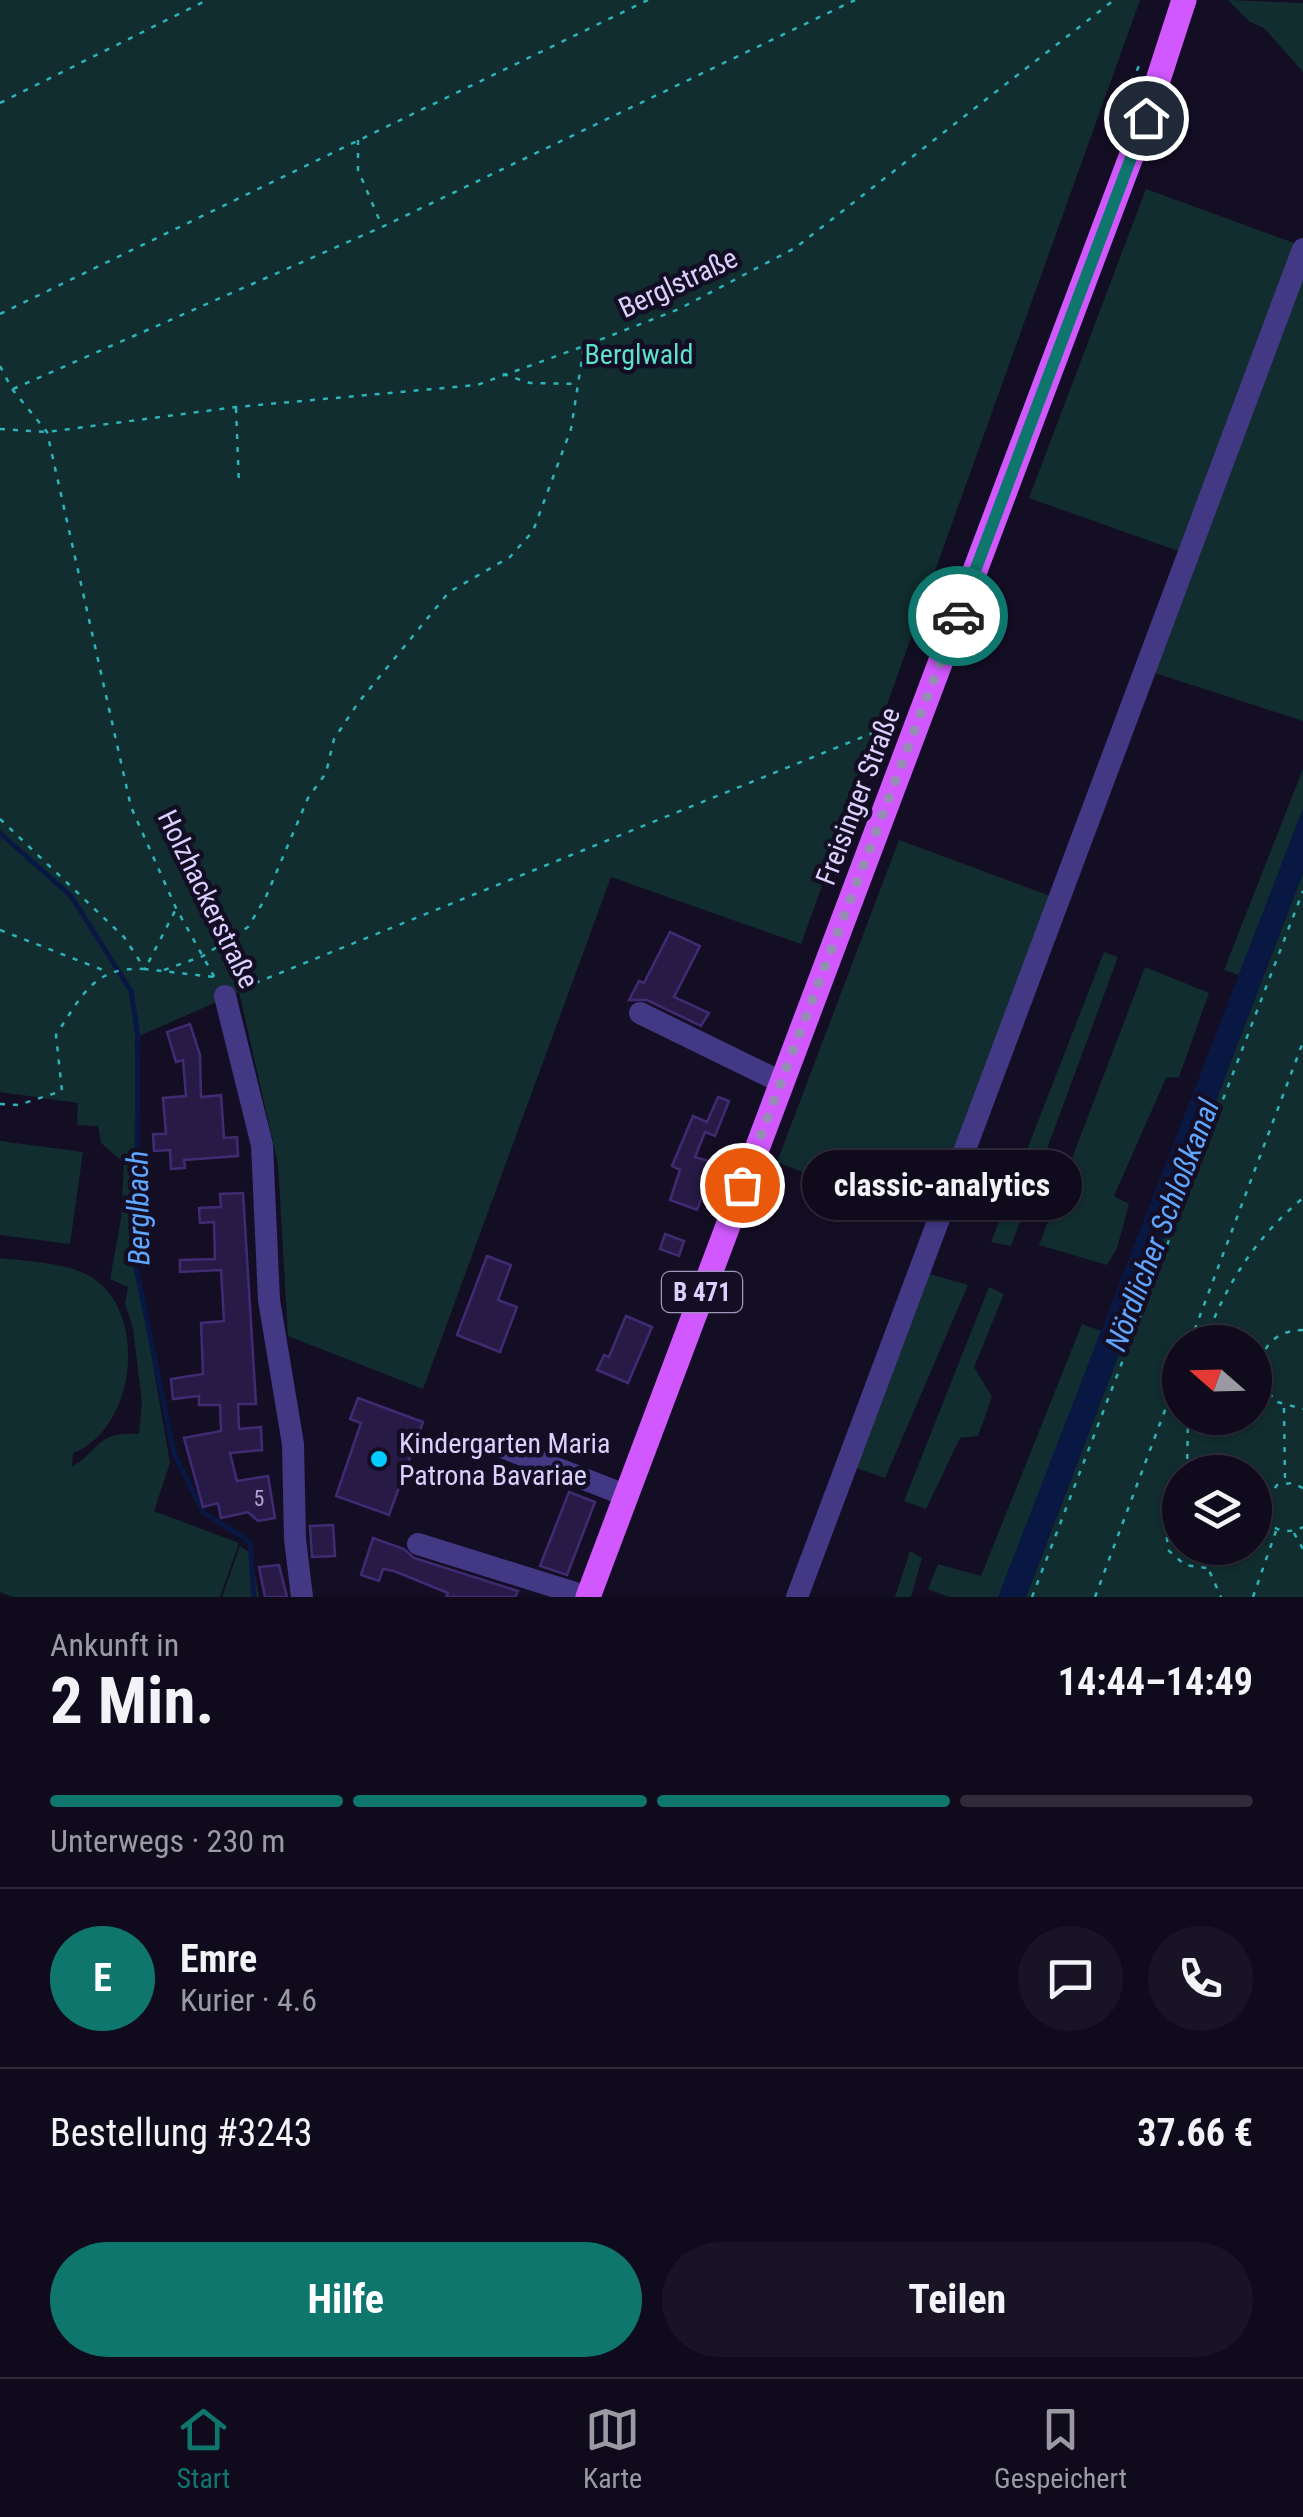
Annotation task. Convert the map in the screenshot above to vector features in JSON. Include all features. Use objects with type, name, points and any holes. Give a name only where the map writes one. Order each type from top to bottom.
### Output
[{"type":"main road","name":"Freisinger Straße","points":[[588,1597],[1146,118],[1184,0]]},
{"type":"main road","name":"Freisinger Straße","points":[[1146,118],[1198,0]]},
{"type":"street","points":[[797,1597],[1303,249]]},
{"type":"street","name":"Holzhackerstraße","points":[[220,986],[262,1144],[270,1300],[292,1444],[295,1539],[302,1597]]},
{"type":"street","points":[[640,1012],[782,1082]]},
{"type":"street","points":[[502,1448],[625,1495]]},
{"type":"street","name":"Freisinger Straße","points":[[418,1544],[588,1597]]},
{"type":"path","points":[[0,103],[207,0]]},
{"type":"path","points":[[0,314],[648,0]]},
{"type":"path","points":[[12,389],[382,227],[855,0]]},
{"type":"path","name":"Berglstraße","points":[[0,429],[47,432],[236,407],[477,385],[584,346],[680,309],[796,248],[1114,0]]},
{"type":"path","points":[[358,140],[358,170],[382,227]]},
{"type":"path","points":[[164,970],[203,956],[248,927],[265,899],[308,798],[326,773],[334,740],[358,703],[449,592],[510,557],[533,531],[571,429],[584,346]]},
{"type":"path","name":"Holzhackerstraße","points":[[0,366],[12,389],[47,432],[131,807],[176,908],[220,986]]},
{"type":"path","points":[[502,374],[530,382],[579,384]]},
{"type":"path","points":[[236,407],[239,486]]},
{"type":"path","points":[[0,1104],[18,1105],[62,1091],[56,1034],[90,984],[112,971],[164,970],[220,986],[888,729]]},
{"type":"path","points":[[0,820],[124,936],[145,969]]},
{"type":"path","points":[[1032,1597],[1303,892]]},
{"type":"path","points":[[145,969],[176,908]]},
{"type":"path","points":[[0,930],[112,971]]},
{"type":"path","points":[[1197,1325],[1303,1042]]},
{"type":"path","points":[[1211,1325],[1224,1292],[1247,1256],[1303,1198]]},
{"type":"path","points":[[1272,1341],[1303,1330]]},
{"type":"path","points":[[1272,1398],[1284,1407],[1303,1409]]},
{"type":"path","points":[[1284,1407],[1285,1483]]},
{"type":"path","points":[[1095,1597],[1162,1418]]},
{"type":"path","points":[[1285,1483],[1303,1488]]},
{"type":"path","points":[[1272,1492],[1285,1483]]},
{"type":"path","points":[[1272,1524],[1277,1530],[1294,1532],[1303,1526]]},
{"type":"path","points":[[1253,1597],[1277,1530]]},
{"type":"path","points":[[1294,1532],[1303,1549]]},
{"type":"path","points":[[1185,1565],[1207,1568]]},
{"type":"path","points":[[1206,1565],[1221,1597]]},
{"type":"green space","name":"Berglwald","points":[[0,0],[1140,0],[801,944],[611,877],[423,1389],[288,1336],[278,1164],[239,992],[135,1038],[136,1266],[170,1463],[154,1511],[239,1543],[220,1597],[13,1597],[0,1592],[0,1258],[51,1264],[87,1275],[113,1299],[123,1321],[128,1346],[121,1399],[110,1422],[94,1441],[73,1453],[72,1467],[107,1438],[139,1434],[142,1402],[133,1328],[125,1304],[128,1287],[110,1279],[121,1219],[124,1163],[101,1143],[98,1126],[77,1125],[78,1103],[0,1092]]},
{"type":"green space","points":[[1228,0],[1303,3],[1303,72],[1264,28],[1250,22]]},
{"type":"green space","points":[[1146,189],[1297,244],[1181,552],[1029,498]]},
{"type":"green space","points":[[1303,261],[1303,721],[1149,671]]},
{"type":"green space","points":[[1303,769],[1303,809],[1239,975],[1224,970]]},
{"type":"green space","points":[[899,840],[1053,897],[929,1222],[777,1162]]},
{"type":"green space","points":[[1303,873],[1303,1597],[1026,1597]]},
{"type":"green space","points":[[1104,952],[1118,957],[1011,1246],[991,1242]]},
{"type":"green space","points":[[1145,967],[1209,993],[1179,1077],[1166,1078],[1114,1196],[1129,1204],[1117,1248],[1107,1265],[1039,1245]]},
{"type":"green space","points":[[0,1141],[83,1152],[70,1244],[0,1235]]},
{"type":"green space","points":[[930,1274],[968,1285],[885,1478],[856,1468]]},
{"type":"green space","points":[[989,1287],[1004,1294],[974,1367],[992,1397],[978,1436],[960,1438],[926,1509],[904,1501]]},
{"type":"green space","points":[[1082,1324],[1101,1331],[1002,1597],[949,1597],[928,1589],[938,1564],[981,1576]]},
{"type":"green space","points":[[240,1546],[251,1553],[259,1597],[222,1597]]},
{"type":"green space","points":[[910,1551],[922,1558],[911,1597],[895,1597]]},
{"type":"water","name":"Nördlicher Schloßkanal","points":[[1303,809],[1303,873],[1026,1597],[998,1597]]},
{"type":"building","points":[[670,932],[700,946],[674,997],[709,1013],[701,1026],[647,1000],[629,1000],[639,981],[644,983]]},
{"type":"building","points":[[190,1024],[200,1055],[201,1097],[221,1095],[224,1138],[237,1137],[238,1156],[184,1160],[185,1168],[171,1169],[170,1150],[154,1151],[153,1134],[166,1134],[163,1098],[186,1096],[183,1060],[176,1062],[167,1032]]},
{"type":"building","points":[[718,1097],[729,1101],[715,1136],[705,1132],[695,1157],[715,1163],[697,1210],[670,1200],[680,1170],[672,1166],[693,1116],[707,1122]]},
{"type":"building","points":[[243,1193],[256,1404],[238,1404],[239,1429],[261,1427],[262,1450],[230,1453],[237,1481],[268,1476],[275,1518],[258,1521],[248,1512],[221,1518],[218,1503],[203,1507],[184,1438],[221,1431],[220,1405],[199,1405],[199,1396],[173,1399],[171,1379],[203,1374],[201,1323],[224,1321],[221,1270],[180,1272],[180,1260],[215,1259],[214,1222],[200,1223],[199,1208],[221,1207],[220,1194]]},
{"type":"building","points":[[665,1234],[684,1241],[679,1256],[660,1249]]},
{"type":"building","points":[[487,1256],[511,1265],[498,1300],[517,1307],[500,1352],[457,1335]]},
{"type":"building","points":[[626,1316],[652,1327],[628,1383],[597,1370],[604,1355],[609,1357]]},
{"type":"building","name":"Kindergarten Maria Patrona Bavariae","points":[[358,1398],[423,1422],[389,1515],[336,1496],[361,1423],[350,1419]]},
{"type":"building","points":[[569,1492],[595,1502],[567,1575],[540,1566]]},
{"type":"building","points":[[333,1525],[335,1556],[312,1557],[310,1526]]},
{"type":"building","points":[[373,1538],[404,1549],[414,1558],[518,1591],[515,1597],[446,1597],[448,1593],[394,1571],[383,1569],[379,1581],[361,1575]]},
{"type":"building","points":[[279,1565],[287,1597],[265,1597],[259,1567]]},
{"type":"waterway","name":"Berglbach","points":[[0,833],[71,896],[131,991],[138,1037],[136,1267],[174,1453],[203,1512],[250,1542],[254,1597]]},
{"type":"way so far","points":[[742,1185],[958,616]]},
{"type":"place","name":"classic-analytics","points":[[742,1185]]},
{"type":"place","name":"Kindergarten Maria Patrona Bavariae","points":[[379,1459]]},
{"type":"route","points":[[958,616],[1146,118]]}]
